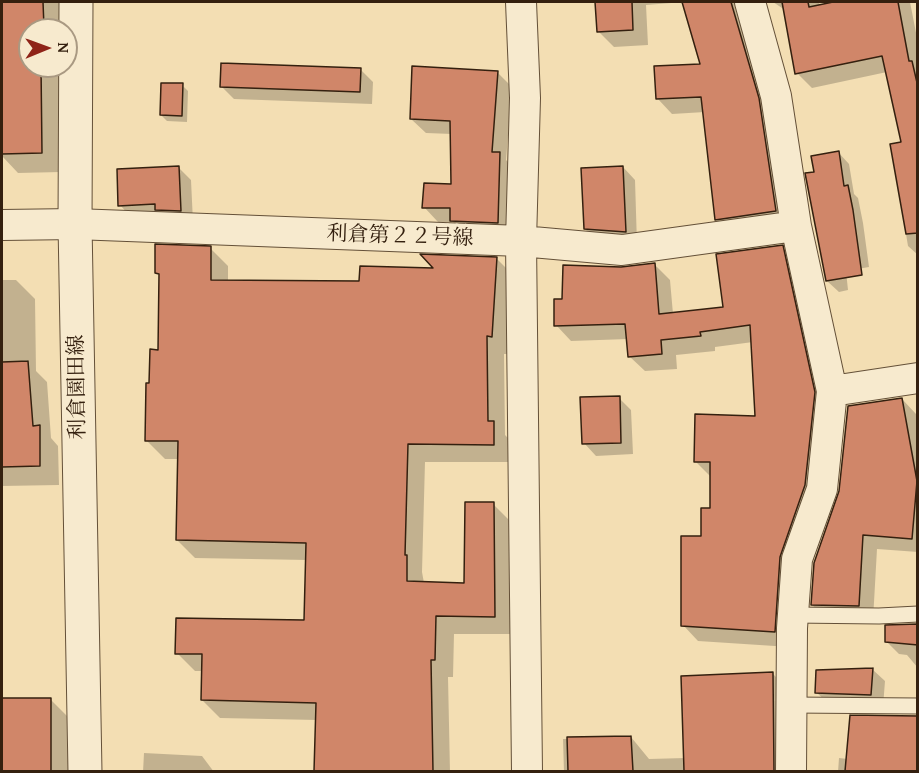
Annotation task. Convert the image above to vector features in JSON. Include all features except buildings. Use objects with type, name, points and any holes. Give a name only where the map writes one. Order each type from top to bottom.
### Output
[{"type":"street","name":"利倉園田線","points":[[76,2],[75,224],[85,771]]},
{"type":"street","points":[[521,2],[525,98],[521,241],[526,771]]},
{"type":"street","points":[[750,2],[776,96],[796,226],[832,391],[822,489],[797,559],[792,615],[791,771]]},
{"type":"street","name":"利倉第２２号線","points":[[2,225],[75,224],[521,241],[622,250],[796,226]]},
{"type":"street","points":[[832,391],[917,383]]},
{"type":"lane","points":[[792,615],[918,614]]},
{"type":"lane","points":[[791,705],[918,706]]}]
